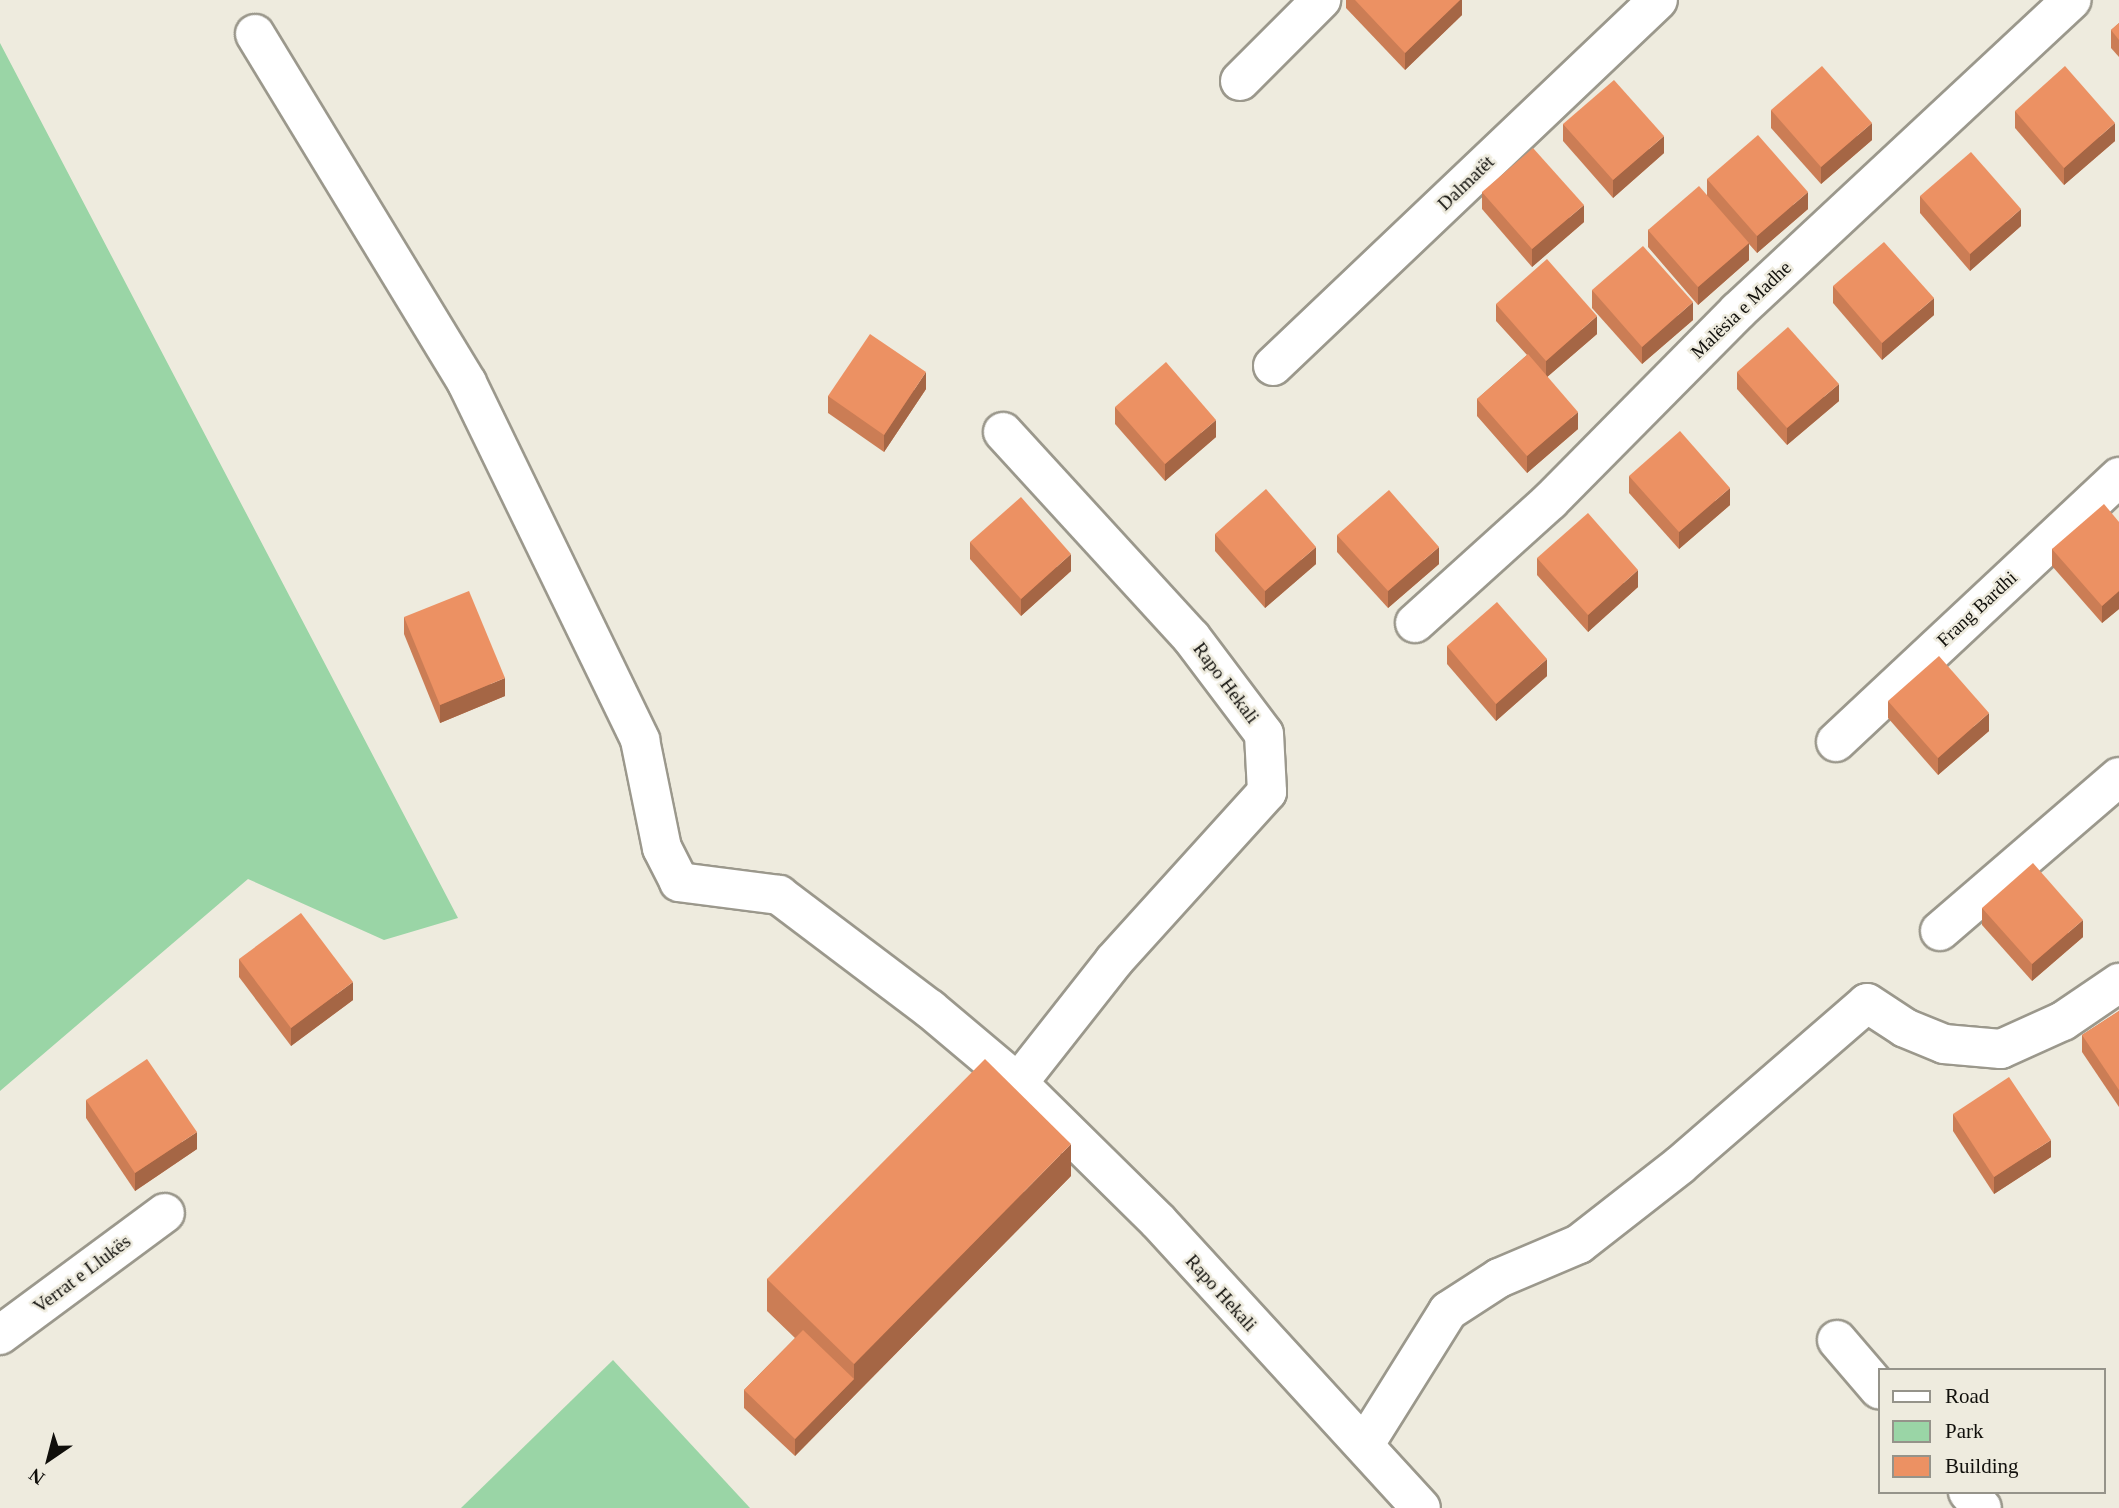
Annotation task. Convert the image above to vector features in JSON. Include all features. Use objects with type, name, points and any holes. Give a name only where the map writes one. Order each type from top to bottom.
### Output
[{"type":"street","points":[[1240,80],[1321,0]]},
{"type":"street","name":"Dalmatët","points":[[1273,366],[1658,0]]},
{"type":"street","name":"Malësia e Madhe","points":[[1415,623],[1550,501],[1738,311],[2071,0]]},
{"type":"street","name":"Rapo Hekali","points":[[255,34],[467,383],[640,740],[662,848],[679,882],[779,895],[930,1009],[1018,1083],[1158,1222],[1276,1355],[1365,1444],[1420,1508]]},
{"type":"street","name":"Rapo Hekali","points":[[1003,432],[1191,637],[1264,734],[1267,792],[1114,961],[1018,1083]]},
{"type":"street","name":"Frang Bardhi","points":[[1836,742],[2119,477]]},
{"type":"street","points":[[1940,931],[2119,777]]},
{"type":"street","points":[[1365,1444],[1448,1311],[1499,1278],[1579,1244],[1681,1165],[1867,1003],[1905,1028],[1944,1044],[2001,1049],[2063,1021],[2119,983]]},
{"type":"street","name":"Verrat e Llukës","points":[[0,1335],[165,1213]]},
{"type":"street","points":[[1837,1340],[1878,1388]]},
{"type":"street","points":[[1970,1494],[1982,1508]]},
{"type":"green space","points":[[0,43],[458,918],[384,940],[248,879],[0,1091]]},
{"type":"green space","points":[[613,1360],[750,1508],[461,1508]]},
{"type":"building","points":[[1355,0],[1460,0],[1405,53]]},
{"type":"building","points":[[2119,23],[2119,40],[2111,30]]},
{"type":"building","points":[[1822,66],[1872,123],[1821,167],[1771,110]]},
{"type":"building","points":[[2065,66],[2115,123],[2064,168],[2015,111]]},
{"type":"building","points":[[1614,80],[1664,136],[1613,180],[1563,124]]},
{"type":"building","points":[[1758,135],[1808,192],[1757,236],[1707,179]]},
{"type":"building","points":[[1533,148],[1584,205],[1532,249],[1482,192]]},
{"type":"building","points":[[1971,152],[2021,209],[1970,254],[1920,196]]},
{"type":"building","points":[[1699,186],[1749,243],[1698,287],[1648,230]]},
{"type":"building","points":[[1884,242],[1934,298],[1882,343],[1833,286]]},
{"type":"building","points":[[1643,246],[1693,302],[1642,347],[1592,290]]},
{"type":"building","points":[[1547,259],[1597,316],[1546,361],[1496,304]]},
{"type":"building","points":[[1788,327],[1839,384],[1787,428],[1737,372]]},
{"type":"building","points":[[870,334],[926,372],[884,435],[828,396]]},
{"type":"building","points":[[1528,354],[1578,412],[1527,456],[1477,399]]},
{"type":"building","points":[[1166,362],[1216,420],[1165,464],[1115,407]]},
{"type":"building","points":[[1680,431],[1730,488],[1679,532],[1629,476]]},
{"type":"building","points":[[1266,489],[1316,547],[1265,591],[1215,534]]},
{"type":"building","points":[[1389,490],[1439,547],[1388,591],[1337,535]]},
{"type":"building","points":[[1021,497],[1071,554],[1021,599],[970,542]]},
{"type":"building","points":[[2104,504],[2119,522],[2119,591],[2102,606],[2052,549]]},
{"type":"building","points":[[1588,513],[1638,570],[1588,615],[1537,558]]},
{"type":"building","points":[[469,591],[505,678],[440,705],[404,617]]},
{"type":"building","points":[[1497,602],[1547,659],[1496,704],[1447,646]]},
{"type":"building","points":[[1939,656],[1989,713],[1938,758],[1888,701]]},
{"type":"building","points":[[2033,863],[2083,920],[2032,964],[1982,908]]},
{"type":"building","points":[[301,913],[353,982],[291,1028],[239,959]]},
{"type":"building","points":[[2119,1011],[2119,1090],[2082,1035]]},
{"type":"building","points":[[147,1059],[197,1132],[135,1173],[86,1100]]},
{"type":"building","points":[[985,1059],[1071,1144],[854,1364],[767,1279]]},
{"type":"building","points":[[2009,1077],[2051,1140],[1994,1177],[1953,1114]]},
{"type":"building","points":[[803,1330],[854,1379],[795,1439],[744,1390]]}]
